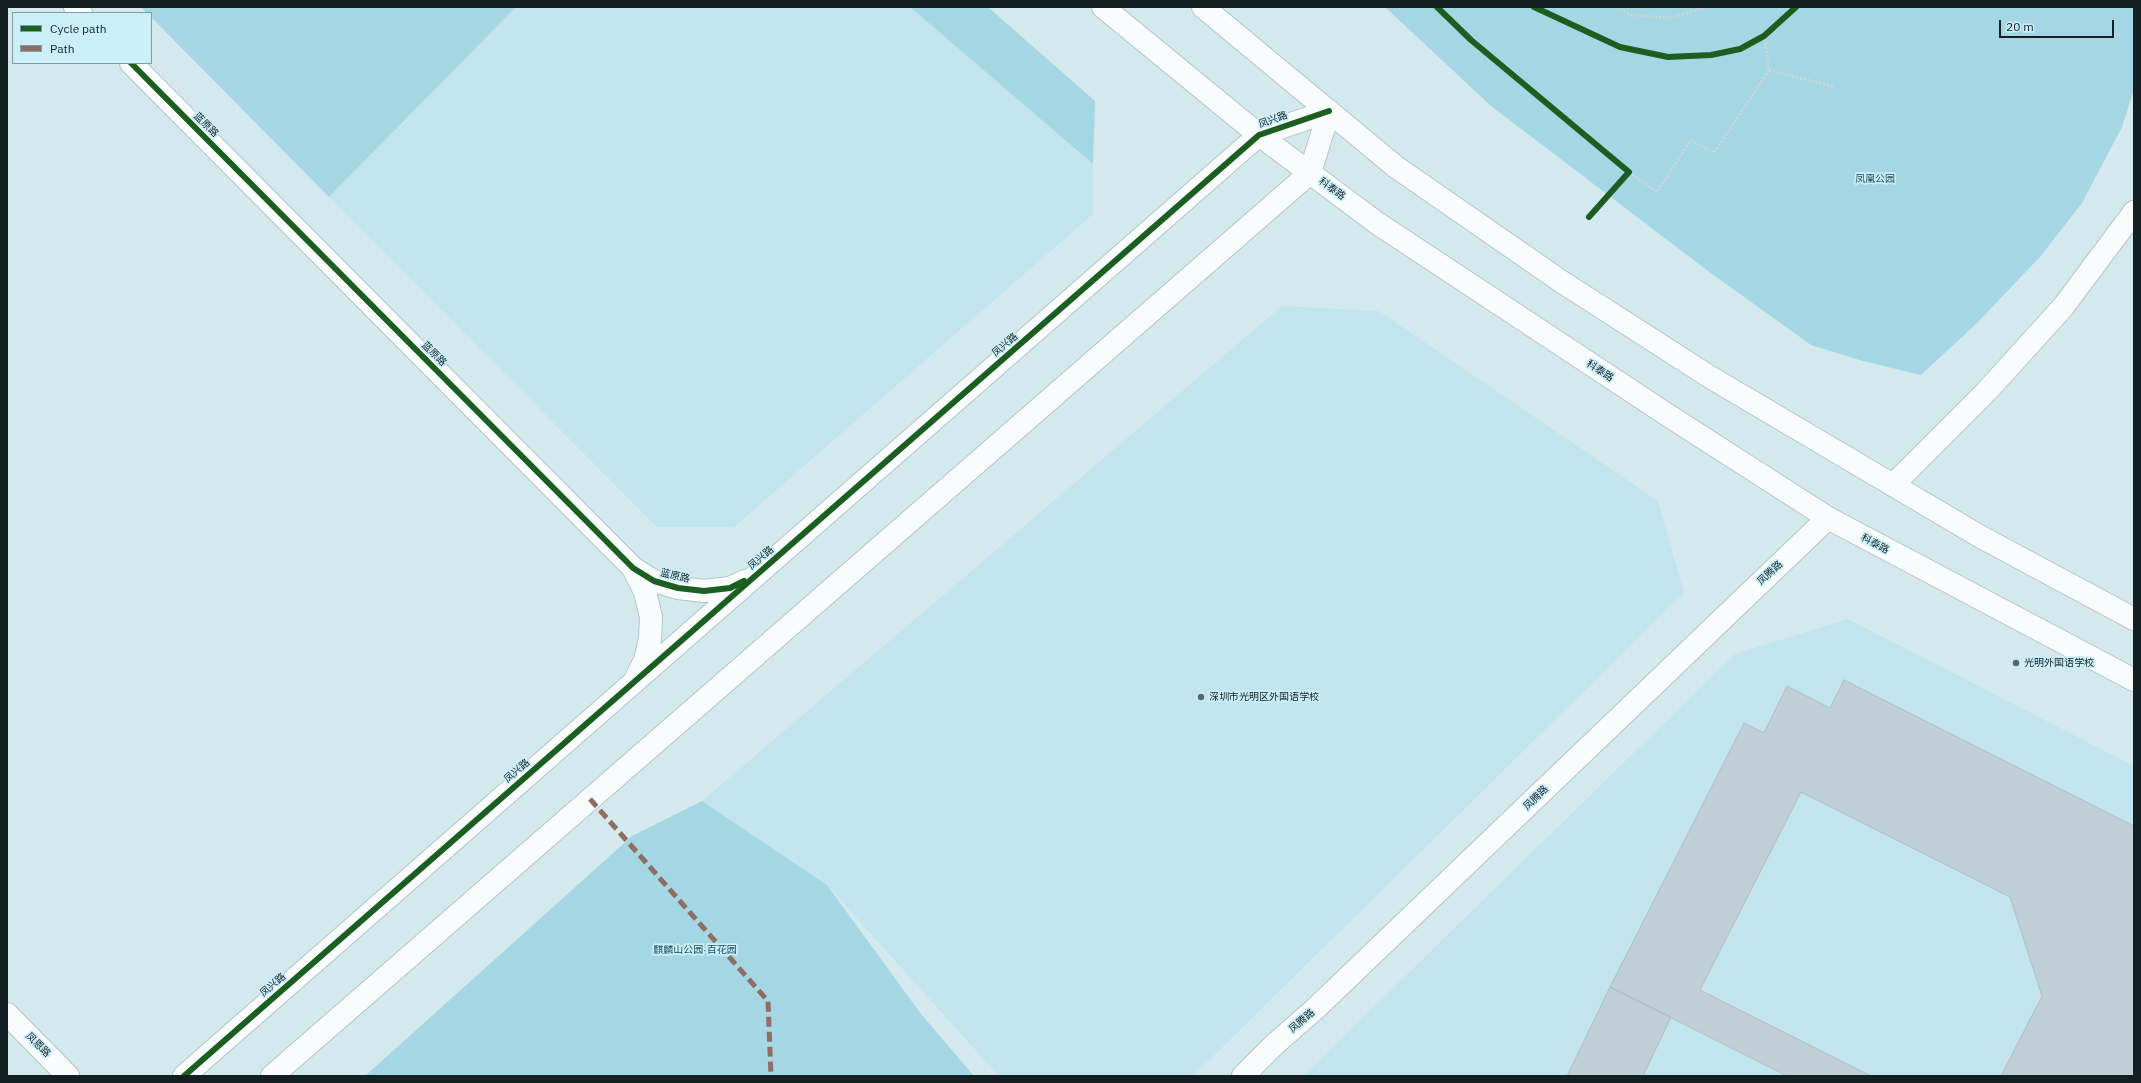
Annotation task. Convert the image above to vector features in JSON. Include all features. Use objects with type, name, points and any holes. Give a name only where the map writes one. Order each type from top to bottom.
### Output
[{"type":"street","name":"科泰路","points":[[1103,7],[1259,135],[1377,223],[1522,320],[1828,518],[2134,680]]},
{"type":"street","points":[[1203,7],[1396,167],[1562,282],[1710,377],[1981,537],[2134,619]]},
{"type":"street","name":"蓝原路","points":[[132,64],[633,568],[654,581],[678,588],[704,591],[730,588],[754,576]]},
{"type":"street","name":"凤兴路","points":[[184,1076],[1259,135],[1329,111]]},
{"type":"street","points":[[272,1076],[1310,173],[1329,111]]},
{"type":"street","points":[[1894,485],[1986,392],[2063,307],[2134,212]]},
{"type":"street","name":"凤腾路","points":[[1243,1076],[1275,1044],[1315,1009],[1828,518]]},
{"type":"street","name":"蓝原路","points":[[633,568],[645,592],[651,617],[649,646],[645,660],[634,682]]},
{"type":"street","name":"凤恩路","points":[[7,1014],[68,1076]]},
{"type":"path","points":[[1617,7],[1630,15],[1670,18],[1708,7]]},
{"type":"path","points":[[1623,167],[1657,192],[1691,140],[1714,153],[1769,70],[1761,38],[1770,31]]},
{"type":"path","points":[[1769,70],[1835,87]]},
{"type":"path","points":[[1624,178],[1629,172]]},
{"type":"shaded area","points":[[516,7],[910,7],[1093,164],[1093,214],[734,527],[657,527],[329,197]]},
{"type":"shaded area","name":"深圳市光明区外国语学校","points":[[1282,306],[1379,311],[1658,501],[1684,593],[1193,1076],[999,1076],[827,885],[702,801]]},
{"type":"shaded area","points":[[1848,619],[2134,766],[2134,1076],[1303,1076],[1735,654]]},
{"type":"green space","points":[[141,7],[516,7],[329,197],[152,18],[152,12],[146,12]]},
{"type":"green space","points":[[910,7],[988,7],[1095,101],[1093,164]]},
{"type":"green space","name":"凤凰公园","points":[[1385,7],[2134,7],[2134,89],[2122,127],[2082,203],[2040,257],[1976,324],[1921,375],[1863,361],[1811,345],[1708,271],[1491,106]]},
{"type":"green space","name":"麒麟山公园·百花园","points":[[702,801],[827,885],[921,1014],[974,1076],[365,1076],[632,836]]},
{"type":"building","points":[[1844,680],[2134,826],[2134,1076],[2001,1076],[2042,996],[2010,897],[1801,792],[1700,990],[1871,1076],[1787,1076],[1610,987],[1744,723],[1764,733],[1787,686],[1830,708]]},
{"type":"building","points":[[1610,987],[1671,1017],[1643,1076],[1567,1076]]},
{"type":"marked path","points":[[590,799],[768,1001],[771,1076]]},
{"type":"cycle path","points":[[1437,7],[1471,40],[1629,172],[1589,217]]},
{"type":"cycle path","points":[[1534,7],[1620,47],[1668,57],[1711,55],[1740,49],[1764,36],[1796,7]]},
{"type":"cycle path","points":[[132,64],[633,568],[654,581],[678,588],[704,591],[730,588],[744,581]]},
{"type":"cycle path","points":[[184,1076],[1259,135],[1329,111]]},
{"type":"place","name":"光明外国语学校","points":[[2016,663]]},
{"type":"place","name":"深圳市光明区外国语学校","points":[[1201,697]]}]
